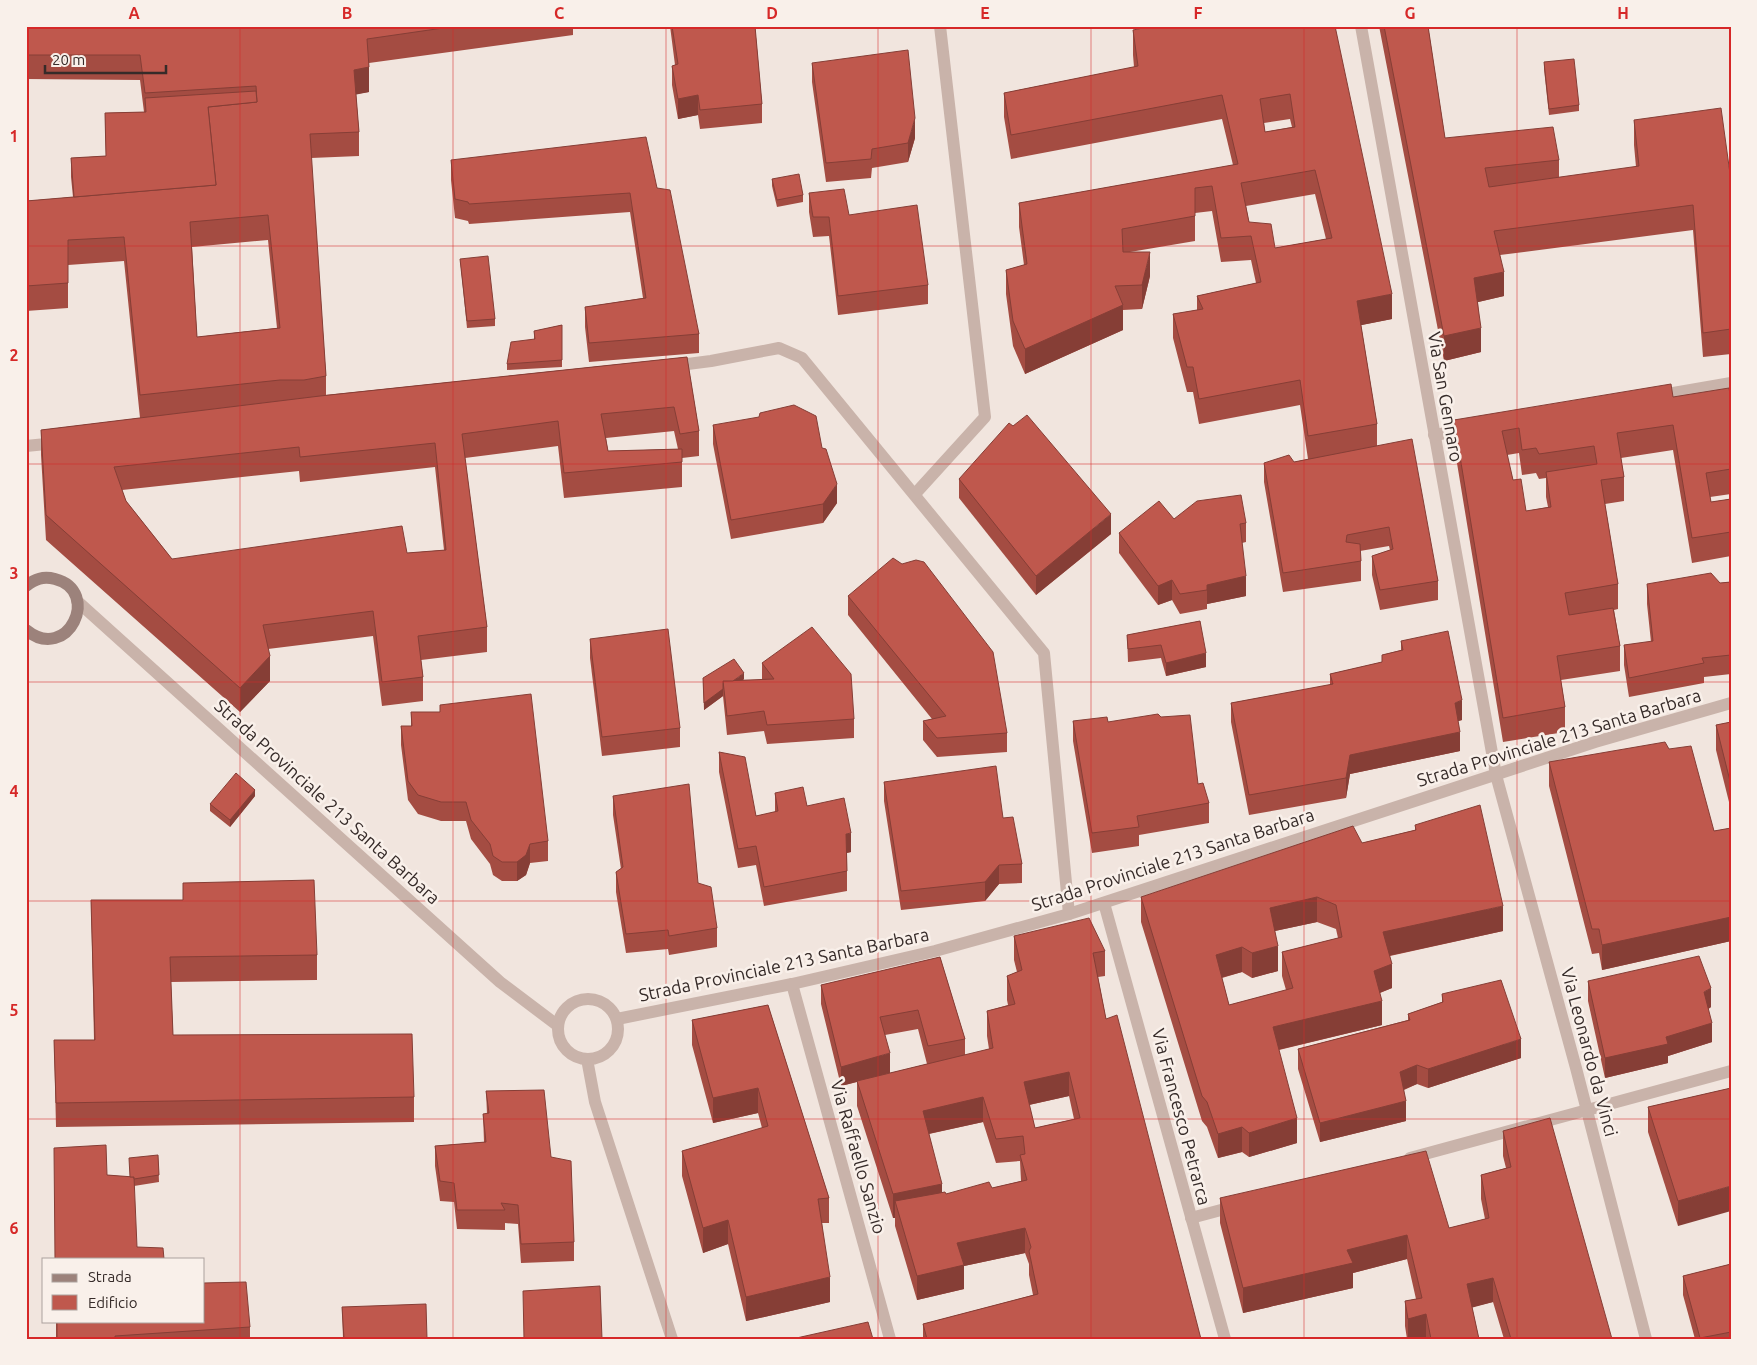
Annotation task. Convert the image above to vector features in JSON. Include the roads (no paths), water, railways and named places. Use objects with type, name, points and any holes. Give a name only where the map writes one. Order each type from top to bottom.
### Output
[{"type":"street","points":[[915,494],[985,417],[940,26]]},
{"type":"street","name":"Via San Gennaro","points":[[1361,26],[1496,775]]},
{"type":"street","points":[[661,367],[711,361],[779,348],[802,358],[1044,653],[1069,914]]},
{"type":"street","points":[[1645,398],[1731,383]]},
{"type":"street","points":[[1434,435],[1482,427]]},
{"type":"street","points":[[26,446],[66,441]]},
{"type":"street","points":[[26,586],[33,580],[47,577],[60,581],[72,589],[78,602],[77,615],[71,628],[61,636],[47,640],[34,636],[26,630]]},
{"type":"street","name":"Strada Provinciale 213 Santa Barbara","points":[[78,602],[500,982],[531,1007],[557,1024]]},
{"type":"street","name":"Strada Provinciale 213 Santa Barbara","points":[[616,1019],[792,984],[935,951],[1069,914],[1595,742],[1731,703]]},
{"type":"street","name":"Via Leonardo da Vinci","points":[[1496,775],[1587,1110],[1646,1339]]},
{"type":"street","name":"Via Francesco Petrarca","points":[[1104,904],[1225,1339]]},
{"type":"street","name":"Via Raffaello Sanzio","points":[[792,984],[890,1339]]},
{"type":"street","points":[[597,999],[612,1010],[616,1019],[618,1028],[617,1038],[606,1054],[587,1060],[568,1052],[561,1044],[557,1024],[561,1014],[576,1001],[597,999]]},
{"type":"street","points":[[587,1060],[595,1102],[672,1339]]},
{"type":"street","points":[[1398,1161],[1731,1071]]},
{"type":"street","points":[[1191,1218],[1248,1203]]}]
